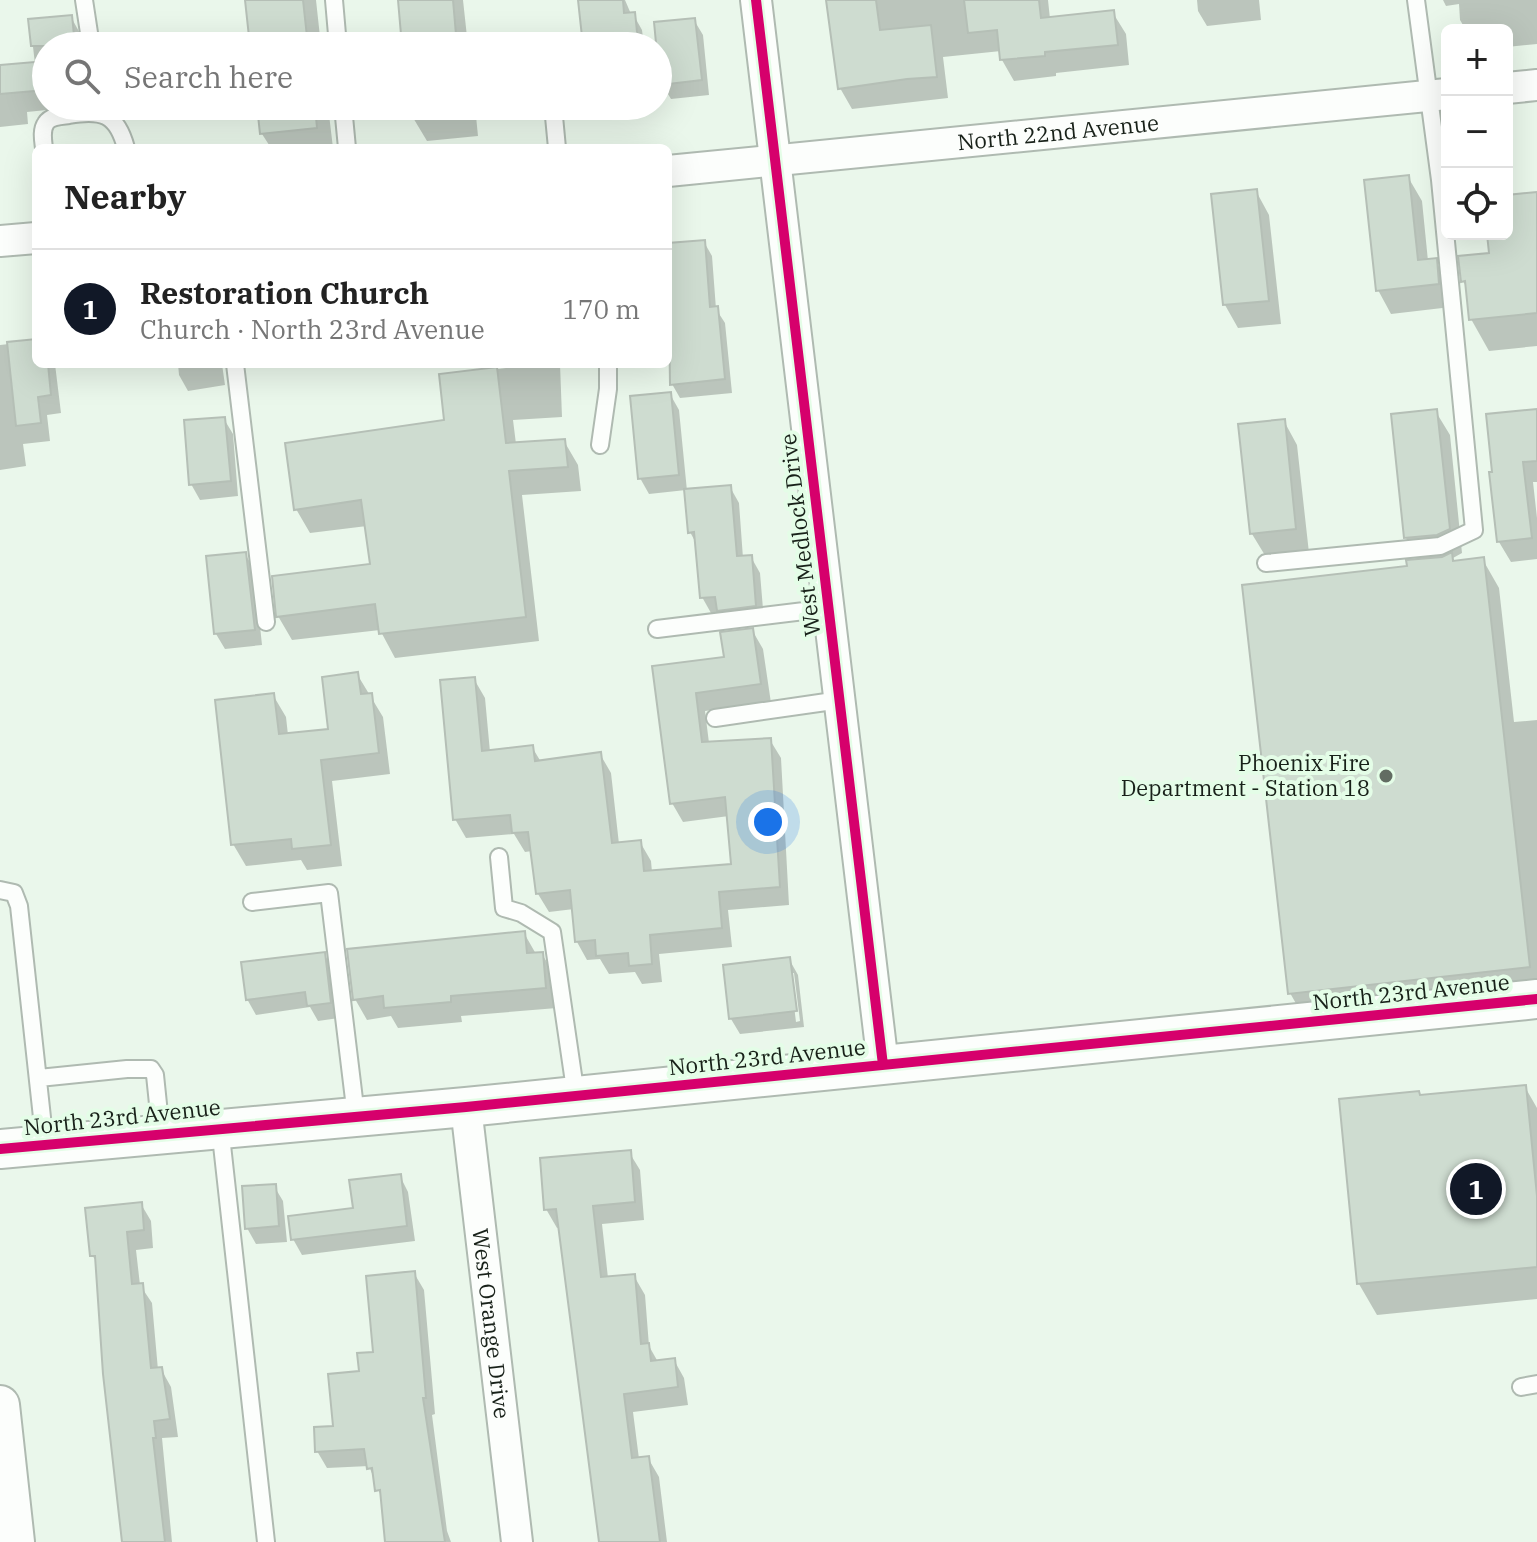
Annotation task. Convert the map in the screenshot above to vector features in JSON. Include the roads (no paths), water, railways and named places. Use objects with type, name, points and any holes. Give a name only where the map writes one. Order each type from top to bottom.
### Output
[{"type":"street","name":"West Medlock Drive","points":[[756,0],[883,1065]]},
{"type":"street","points":[[1513,87],[1537,85]]},
{"type":"street","name":"North 22nd Avenue","points":[[672,171],[1437,95]]},
{"type":"street","points":[[0,241],[32,238]]},
{"type":"street","name":"North 23rd Avenue","points":[[0,1149],[466,1107],[1537,999]]},
{"type":"street","name":"West Orange Drive","points":[[466,1107],[517,1542]]},
{"type":"street","points":[[0,1405],[15,1542]]},
{"type":"lane","points":[[84,0],[89,32]]},
{"type":"lane","points":[[334,0],[337,32]]},
{"type":"lane","points":[[1266,563],[1440,546],[1474,530],[1440,180],[1437,95],[1416,0]]},
{"type":"lane","points":[[44,144],[43,134],[50,120]]},
{"type":"lane","points":[[113,120],[124,144]]},
{"type":"lane","points":[[344,120],[347,144]]},
{"type":"lane","points":[[554,120],[557,144]]},
{"type":"lane","points":[[235,368],[266,622]]},
{"type":"lane","points":[[600,445],[608,368]]},
{"type":"lane","points":[[657,629],[829,608]]},
{"type":"lane","points":[[715,718],[840,700]]},
{"type":"lane","points":[[499,857],[504,908],[521,913],[552,932],[576,1096]]},
{"type":"lane","points":[[0,890],[14,893],[19,906],[45,1145]]},
{"type":"lane","points":[[252,902],[329,893],[356,1116]]},
{"type":"lane","points":[[39,1078],[151,1069],[155,1075],[161,1133]]},
{"type":"lane","points":[[220,1127],[266,1542]]},
{"type":"place","name":"Phoenix Fire Department - Station 18","points":[[1386,776]]},
{"type":"place","name":"Restoration Church","points":[[1476,1189]]}]
